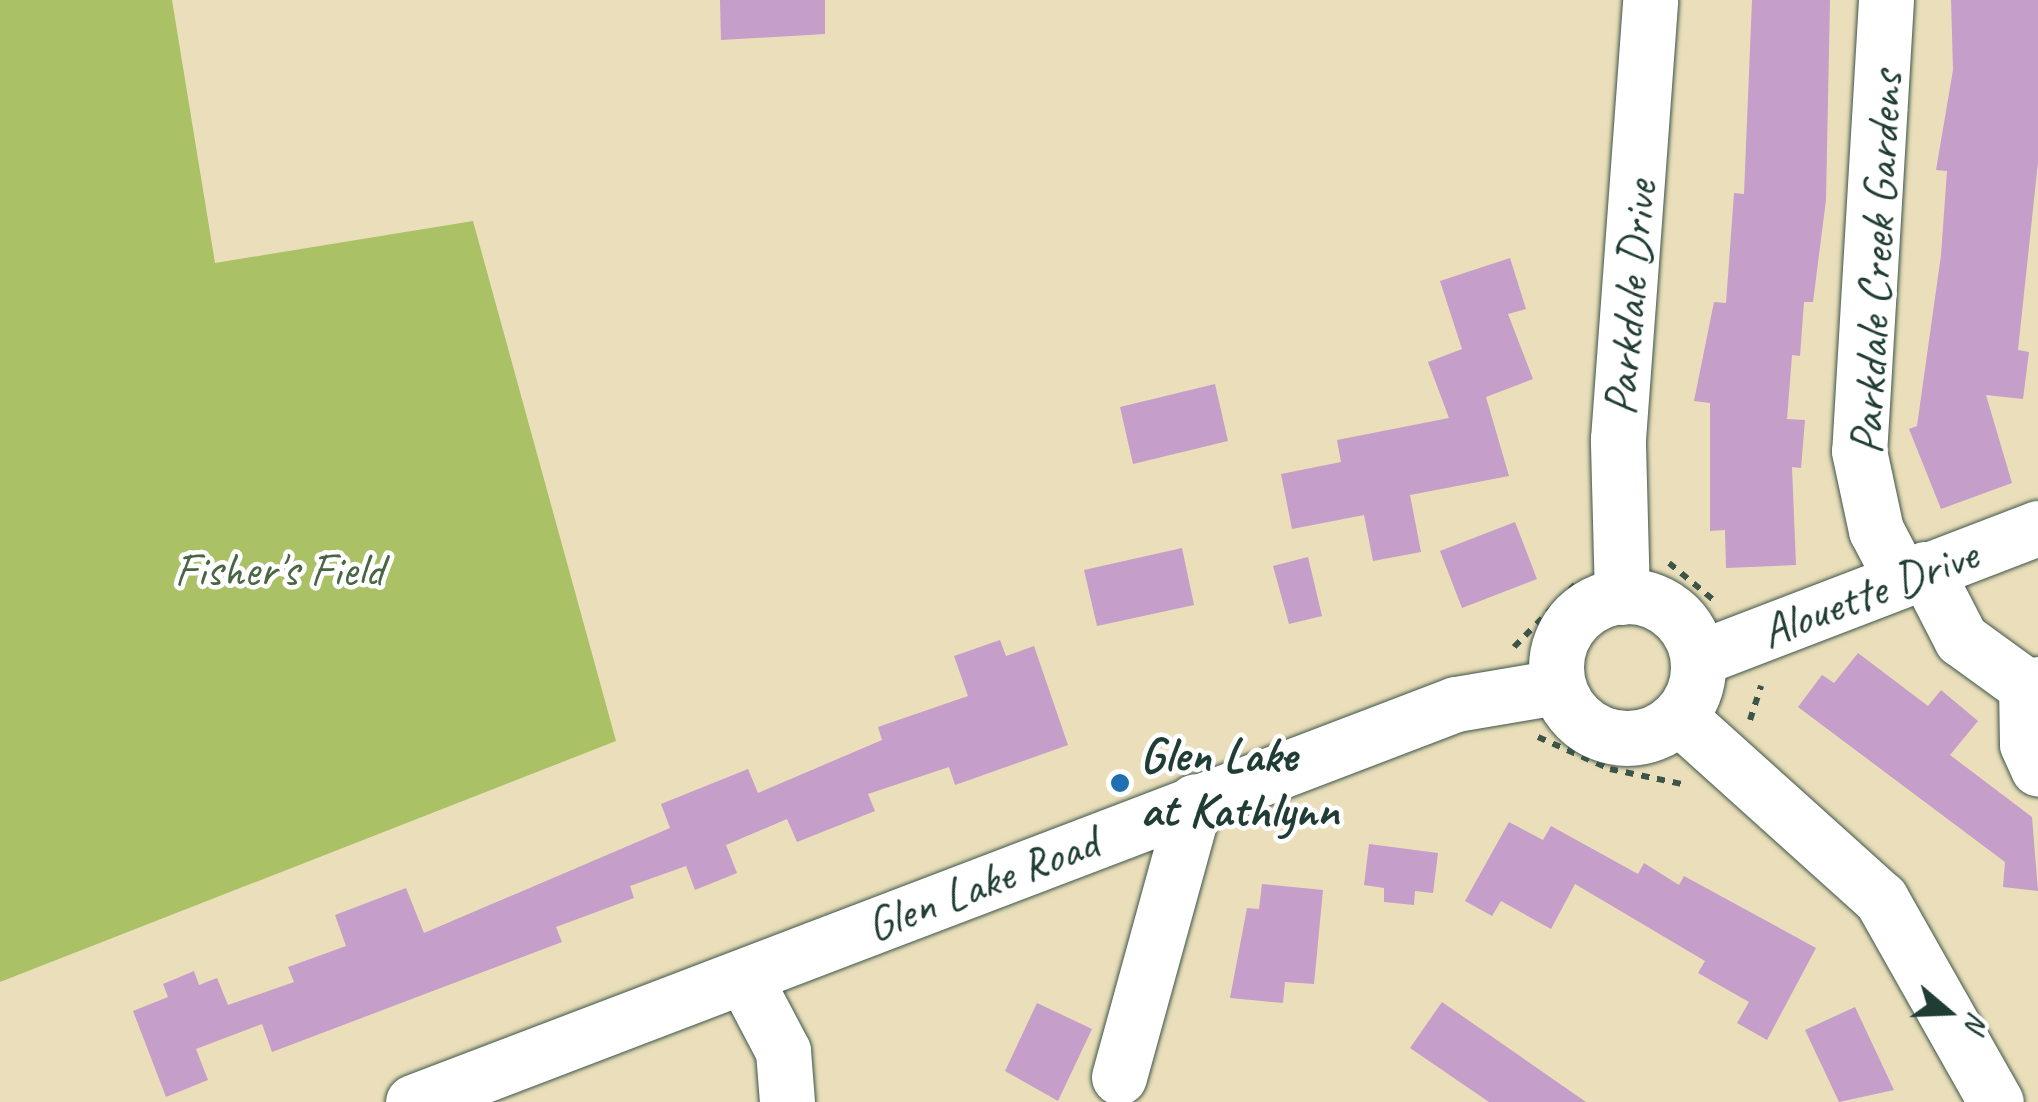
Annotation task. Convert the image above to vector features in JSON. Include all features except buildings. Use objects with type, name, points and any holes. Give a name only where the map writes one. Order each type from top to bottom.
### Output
[{"type":"street","name":"Parkdale Drive","points":[[1601,585],[1618,438],[1650,0]]},
{"type":"street","name":"Parkdale Creek Gardens","points":[[1886,0],[1859,451],[1876,530],[1961,639],[2032,685],[2027,744],[2038,769]]},
{"type":"street","name":"Alouette Drive","points":[[1699,658],[2038,528]]},
{"type":"street","points":[[1601,585],[1676,614],[1699,658],[1680,718],[1648,738],[1603,737],[1568,712],[1556,687],[1563,632],[1601,585]]},
{"type":"street","name":"Glen Lake Road","points":[[413,1102],[1456,704],[1556,687]]},
{"type":"street","points":[[1680,718],[1881,899],[1996,1102]]},
{"type":"street","points":[[1118,1077],[1195,802]]},
{"type":"street","points":[[744,977],[784,1051],[786,1102]]},
{"type":"path","points":[[1665,554],[1690,588],[1732,607]]},
{"type":"path","points":[[1497,660],[1601,585]]},
{"type":"path","points":[[1755,734],[1750,702],[1770,678]]},
{"type":"path","points":[[1524,734],[1690,788]]},
{"type":"green space","name":"Fisher's Field","points":[[0,0],[172,0],[215,263],[473,221],[616,741],[0,982]]},
{"type":"place","name":"Glen Lake at Kathlynn","points":[[1120,783]]}]
